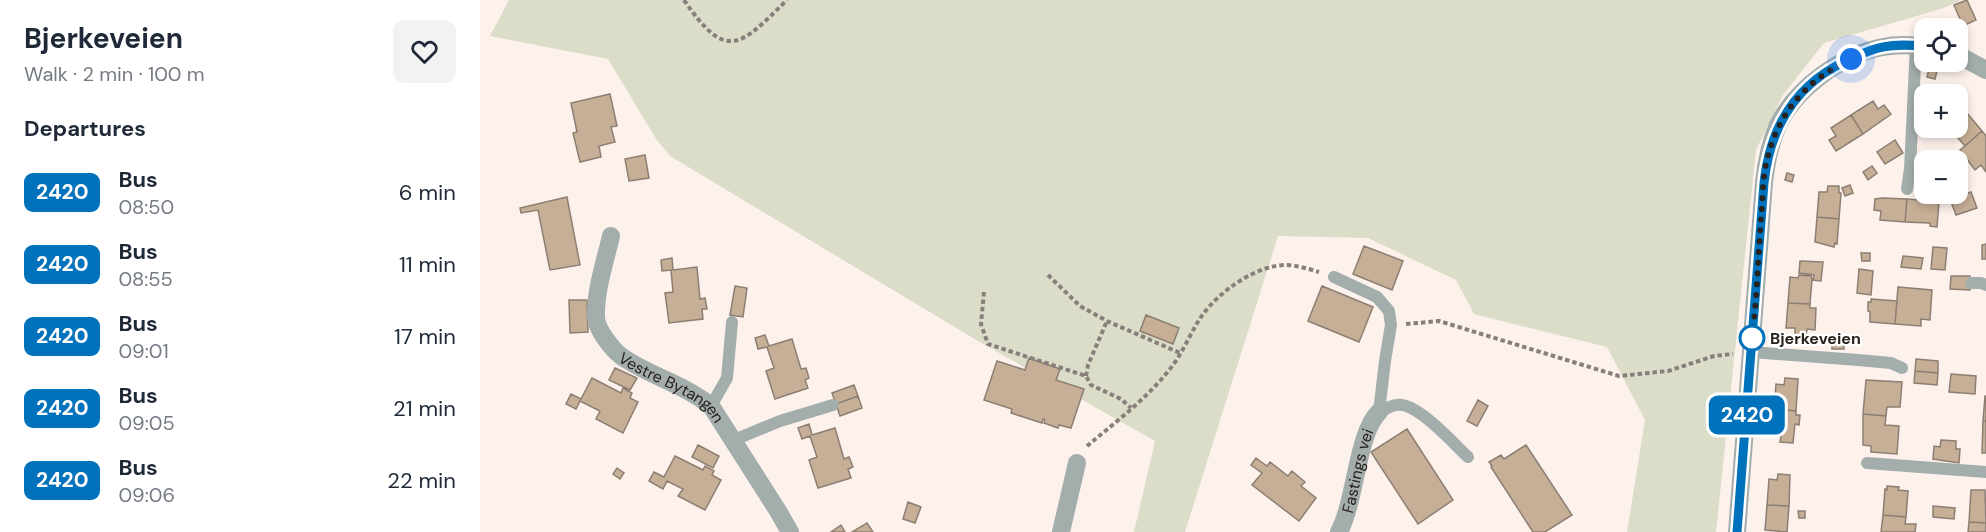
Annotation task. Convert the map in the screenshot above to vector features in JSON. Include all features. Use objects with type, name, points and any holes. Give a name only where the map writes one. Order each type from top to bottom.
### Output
[{"type":"street","points":[[1737,532],[1766,162],[1778,126],[1795,99],[1824,74],[1840,64],[1880,47],[1914,46]]},
{"type":"street","points":[[1968,60],[1986,70]]},
{"type":"street","name":"Vestre Bytangen","points":[[611,236],[597,300],[596,320],[601,331],[620,355],[695,394],[711,406],[790,532]]},
{"type":"street","name":"Fastings vei","points":[[1339,532],[1352,497],[1367,432],[1372,418],[1379,412]]},
{"type":"street","points":[[1061,532],[1077,463]]},
{"type":"lane","points":[[1907,189],[1918,72]]},
{"type":"lane","points":[[1334,277],[1377,297],[1389,310],[1391,325],[1384,361],[1379,412],[1396,405],[1405,405],[1438,428],[1468,457]]},
{"type":"lane","points":[[1971,284],[1986,285]]},
{"type":"lane","points":[[711,406],[727,378],[732,322]]},
{"type":"lane","points":[[1751,352],[1890,363],[1902,368]]},
{"type":"lane","points":[[734,440],[780,421],[833,405]]},
{"type":"lane","points":[[1867,464],[1986,472]]},
{"type":"path","points":[[684,0],[696,19],[714,37],[728,43],[745,38],[787,0]]},
{"type":"path","points":[[1077,463],[1082,451],[1131,408],[1173,365],[1202,315],[1231,286],[1250,275],[1285,265],[1302,267],[1334,277]]},
{"type":"path","points":[[1048,275],[1080,306],[1107,321],[1180,353]]},
{"type":"path","points":[[984,292],[981,324],[988,344],[1086,376]]},
{"type":"path","points":[[1107,321],[1088,365],[1086,376],[1091,385],[1121,399],[1131,408]]},
{"type":"path","points":[[1391,325],[1439,321],[1619,376],[1668,370],[1714,356],[1751,352]]},
{"type":"green space","points":[[509,0],[1961,0],[1944,8],[1824,43],[1783,95],[1756,150],[1716,532],[1627,532],[1645,420],[1607,347],[1474,314],[1456,280],[1368,238],[1278,236],[1185,532],[1134,532],[1155,441],[978,341],[670,156],[656,139],[608,59],[490,36]]},
{"type":"building","points":[[1967,0],[1976,20],[1968,24],[1968,18],[1960,18],[1954,5]]},
{"type":"building","points":[[1928,72],[1937,72],[1935,79],[1927,77]]},
{"type":"building","points":[[610,94],[617,126],[611,127],[615,142],[599,146],[601,157],[580,162],[573,133],[577,132],[571,103]]},
{"type":"building","points":[[1873,101],[1878,109],[1884,105],[1891,114],[1863,134],[1851,115]]},
{"type":"building","points":[[1968,114],[1982,131],[1965,146],[1958,138],[1968,138]]},
{"type":"building","points":[[1851,115],[1863,134],[1836,151],[1829,140],[1836,136],[1831,128]]},
{"type":"building","points":[[1982,131],[1986,136],[1986,172],[1981,165],[1975,170],[1968,161],[1968,150],[1960,150]]},
{"type":"building","points":[[1895,140],[1903,153],[1885,164],[1877,152]]},
{"type":"building","points":[[645,155],[649,178],[629,181],[625,159]]},
{"type":"building","points":[[1872,166],[1877,173],[1868,180],[1863,172]]},
{"type":"building","points":[[1787,173],[1794,175],[1792,182],[1785,180]]},
{"type":"building","points":[[1850,185],[1853,193],[1845,196],[1842,188]]},
{"type":"building","points":[[1828,186],[1839,186],[1839,193],[1841,193],[1839,219],[1817,217],[1819,192],[1827,192]]},
{"type":"building","points":[[1971,192],[1977,208],[1956,215],[1952,204],[1968,204],[1968,193]]},
{"type":"building","points":[[567,197],[580,265],[550,270],[538,210],[521,213],[520,208]]},
{"type":"building","points":[[1875,199],[1907,199],[1905,222],[1880,220],[1881,211],[1874,210]]},
{"type":"building","points":[[1907,199],[1914,200],[1914,204],[1939,204],[1937,227],[1930,226],[1930,223],[1905,222]]},
{"type":"building","points":[[1817,217],[1839,219],[1837,244],[1835,243],[1834,247],[1815,242]]},
{"type":"building","points":[[1986,244],[1986,259],[1982,259],[1982,245]]},
{"type":"building","points":[[1364,246],[1403,261],[1392,290],[1353,274]]},
{"type":"building","points":[[1933,247],[1947,248],[1945,270],[1931,269]]},
{"type":"building","points":[[1861,253],[1870,253],[1870,261],[1862,261]]},
{"type":"building","points":[[1903,256],[1923,258],[1921,269],[1901,267]]},
{"type":"building","points":[[672,258],[673,270],[697,267],[700,299],[705,298],[707,309],[702,309],[703,319],[669,323],[665,293],[673,292],[671,270],[662,271],[661,260]]},
{"type":"building","points":[[1800,261],[1823,262],[1821,281],[1813,280],[1814,275],[1799,273]]},
{"type":"building","points":[[1859,269],[1873,271],[1871,295],[1857,293]]},
{"type":"building","points":[[1799,275],[1811,276],[1810,304],[1788,303],[1790,277],[1798,278]]},
{"type":"building","points":[[1951,276],[1970,276],[1970,290],[1950,289]]},
{"type":"building","points":[[735,286],[747,288],[743,317],[730,315]]},
{"type":"building","points":[[1322,286],[1373,307],[1359,342],[1308,321]]},
{"type":"building","points":[[1898,287],[1932,290],[1930,320],[1921,319],[1921,326],[1895,324]]},
{"type":"building","points":[[1871,299],[1897,301],[1895,324],[1870,322],[1868,302],[1871,302]]},
{"type":"building","points":[[569,300],[587,300],[588,332],[570,333]]},
{"type":"building","points":[[1788,303],[1810,304],[1810,308],[1816,308],[1815,330],[1807,329],[1806,336],[1795,335],[1795,328],[1786,328]]},
{"type":"building","points":[[1146,315],[1179,328],[1173,344],[1140,331]]},
{"type":"building","points":[[765,335],[769,346],[792,339],[801,369],[806,368],[809,378],[805,380],[808,388],[775,399],[766,371],[774,368],[767,347],[758,349],[755,338]]},
{"type":"building","points":[[1832,340],[1844,340],[1844,349],[1832,349]]},
{"type":"building","points":[[1029,358],[1060,369],[1056,380],[1084,389],[1071,428],[1059,425],[1058,428],[1044,423],[1043,419],[1042,423],[1011,413],[1012,409],[984,400],[997,361],[1025,370]]},
{"type":"building","points":[[1916,359],[1938,361],[1938,373],[1915,371]]},
{"type":"building","points":[[615,368],[637,378],[630,390],[609,380]]},
{"type":"building","points":[[1915,371],[1938,373],[1937,385],[1914,383]]},
{"type":"building","points":[[1951,374],[1976,376],[1975,394],[1949,392]]},
{"type":"building","points":[[592,378],[621,393],[623,388],[632,393],[630,398],[638,402],[623,433],[596,419],[600,411],[580,401],[576,409],[566,404],[571,394],[581,399]]},
{"type":"building","points":[[1785,378],[1798,379],[1796,411],[1774,409],[1776,384],[1784,385]]},
{"type":"building","points":[[1866,380],[1902,382],[1900,407],[1887,407],[1886,416],[1863,414]]},
{"type":"building","points":[[854,385],[858,396],[836,404],[832,393]]},
{"type":"building","points":[[858,396],[862,408],[840,416],[836,404]]},
{"type":"building","points":[[1985,396],[1986,421],[1983,421]]},
{"type":"building","points":[[1478,400],[1488,406],[1477,426],[1467,421]]},
{"type":"building","points":[[1774,409],[1796,411],[1796,415],[1800,415],[1799,425],[1795,424],[1793,443],[1780,442],[1781,436],[1772,435]]},
{"type":"building","points":[[1863,414],[1886,416],[1885,425],[1899,426],[1897,454],[1871,452],[1871,446],[1863,445]]},
{"type":"building","points":[[1983,421],[1986,421],[1986,453],[1982,453]]},
{"type":"building","points":[[809,424],[812,435],[835,428],[844,459],[849,457],[853,467],[848,469],[851,478],[818,488],[809,460],[817,457],[810,436],[802,439],[798,428]]},
{"type":"building","points":[[1407,429],[1453,500],[1418,524],[1371,452]]},
{"type":"building","points":[[1941,440],[1956,441],[1956,449],[1960,449],[1959,463],[1933,459],[1934,446],[1940,447]]},
{"type":"building","points":[[698,445],[719,456],[713,468],[692,457]]},
{"type":"building","points":[[1526,445],[1572,515],[1545,532],[1533,532],[1489,462],[1501,455],[1504,459]]},
{"type":"building","points":[[675,456],[703,470],[705,466],[714,471],[712,475],[721,480],[705,510],[678,496],[683,489],[667,481],[663,489],[649,481],[654,472],[664,477]]},
{"type":"building","points":[[1256,458],[1267,466],[1270,462],[1288,476],[1292,471],[1305,482],[1301,486],[1316,498],[1299,521],[1252,485],[1262,473],[1251,465]]},
{"type":"building","points":[[617,468],[624,473],[620,479],[613,474]]},
{"type":"building","points":[[1778,474],[1790,475],[1789,506],[1767,505],[1769,479],[1777,480]]},
{"type":"building","points":[[1887,486],[1899,487],[1898,490],[1908,491],[1906,517],[1883,515]]},
{"type":"building","points":[[1971,490],[1985,490],[1986,523],[1969,522]]},
{"type":"building","points":[[908,502],[921,507],[915,523],[903,519]]},
{"type":"building","points":[[1767,505],[1789,506],[1787,532],[1765,530]]},
{"type":"building","points":[[1933,506],[1955,508],[1954,519],[1933,517]]},
{"type":"building","points":[[1798,511],[1805,511],[1805,518],[1799,518]]},
{"type":"building","points":[[1883,515],[1906,517],[1905,524],[1916,524],[1915,532],[1881,532]]},
{"type":"building","points":[[1969,522],[1986,523],[1986,532],[1968,532]]},
{"type":"building","points":[[867,523],[873,532],[852,532]]},
{"type":"building","points":[[841,525],[845,532],[831,532]]},
{"type":"bus line","name":"2420","points":[[1737,532],[1766,162],[1778,126],[1795,99],[1824,74],[1840,64],[1880,47],[1914,46]]},
{"type":"place","name":"Bjerkeveien","points":[[1752,338]]},
{"type":"route","points":[[1752,338],[1766,162],[1778,126],[1795,99],[1808,87],[1824,74],[1851,59]]}]
